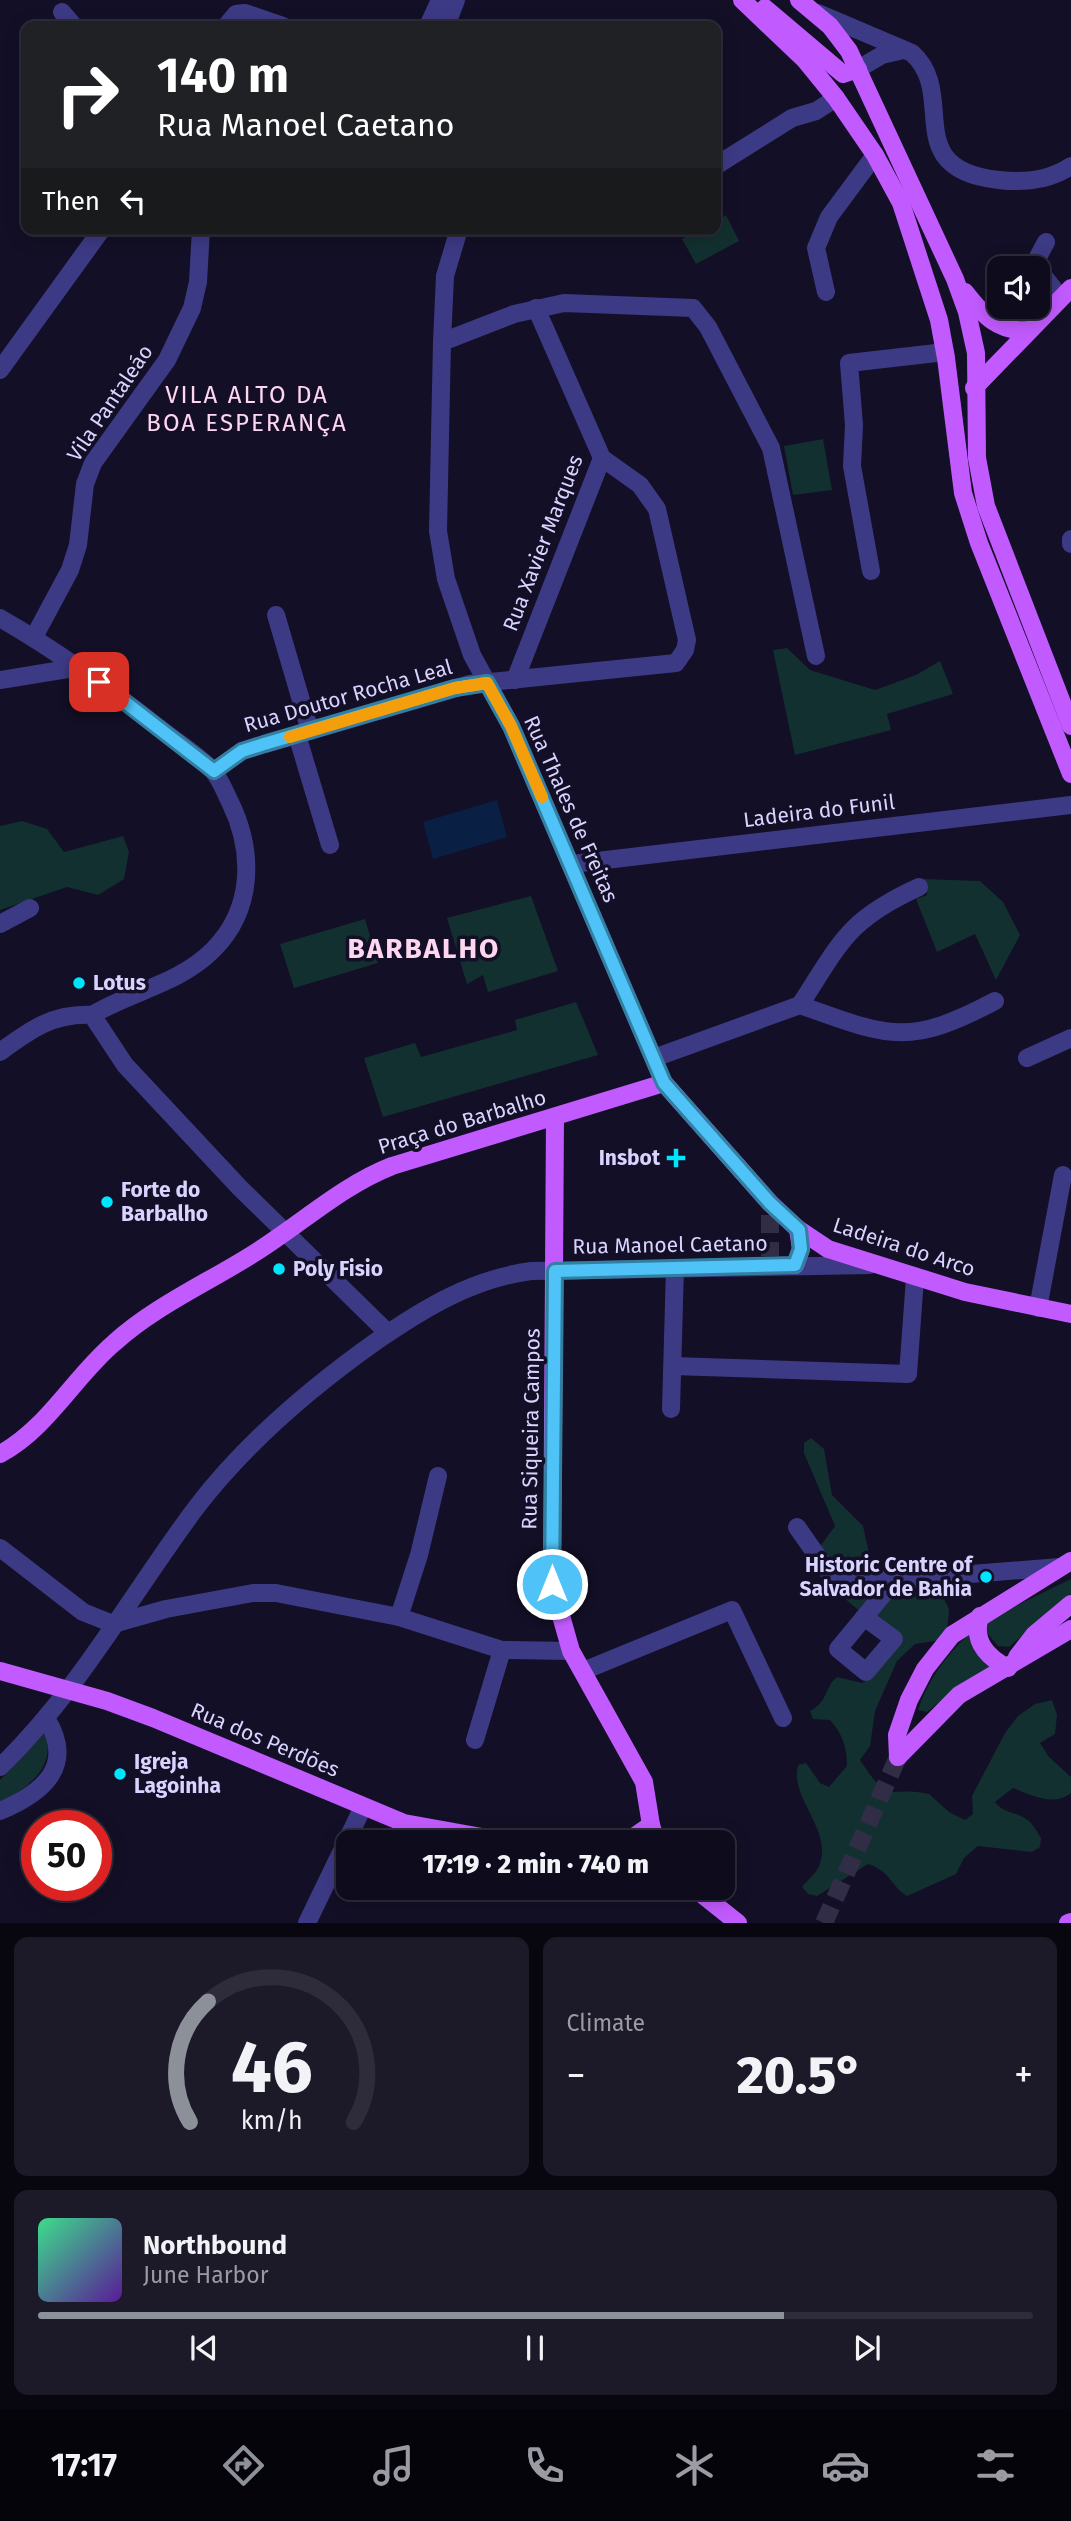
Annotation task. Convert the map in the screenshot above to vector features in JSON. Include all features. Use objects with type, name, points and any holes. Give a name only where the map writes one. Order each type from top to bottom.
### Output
[{"type":"main road","points":[[742,0],[805,60],[836,98],[875,155],[911,229],[931,290],[945,352],[958,465],[970,517],[1071,774]]},
{"type":"main road","points":[[749,0],[770,11],[843,74],[858,69]]},
{"type":"main road","points":[[799,0],[841,39],[858,69],[955,279],[973,338],[978,384],[977,458],[986,506],[1071,726]]},
{"type":"main road","points":[[955,279],[980,311],[998,326],[1017,331],[1030,330]]},
{"type":"main road","points":[[953,409],[1066,293]]},
{"type":"main road","name":"Praça do Barbalho","points":[[0,1454],[24,1439],[97,1360],[131,1329],[286,1232],[355,1183],[374,1173],[664,1083]]},
{"type":"main road","name":"Ladeira do Arco","points":[[664,1083],[770,1209],[828,1249],[870,1265],[999,1301],[1071,1314]]},
{"type":"main road","name":"Rua Siqueira Campos","points":[[555,1118],[552,1584],[571,1651],[645,1782],[653,1830]]},
{"type":"main road","points":[[795,1265],[801,1249],[799,1230]]},
{"type":"main road","points":[[1066,1564],[952,1635],[925,1669],[897,1735],[898,1757],[959,1695],[1071,1629]]},
{"type":"main road","points":[[1008,1668],[1034,1635],[1071,1604]]},
{"type":"main road","points":[[980,1616],[976,1630],[982,1647],[1008,1668]]},
{"type":"main road","points":[[1024,1658],[1071,1643]]},
{"type":"main road","name":"Rua dos Perdões","points":[[0,1671],[153,1718],[404,1823],[443,1830]]},
{"type":"main road","points":[[644,1830],[651,1825]]},
{"type":"main road","points":[[709,1900],[738,1923]]},
{"type":"street","points":[[430,21],[440,0]]},
{"type":"street","points":[[448,21],[456,0]]},
{"type":"street","points":[[62,12],[70,21]]},
{"type":"street","points":[[815,12],[912,53],[925,69],[932,97],[935,138],[955,166],[979,177],[1014,181],[1049,177],[1071,166]]},
{"type":"street","points":[[230,21],[236,14],[245,13],[268,21]]},
{"type":"street","points":[[858,69],[882,55],[903,50]]},
{"type":"street","points":[[721,163],[792,118],[816,111],[836,98]]},
{"type":"street","points":[[827,292],[816,248],[829,217],[875,155]]},
{"type":"street","points":[[0,370],[98,235]]},
{"type":"street","name":"Vila Pantaleáo","points":[[34,637],[70,570],[78,545],[85,484],[93,463],[167,360],[192,308],[198,282],[201,235]]},
{"type":"street","name":"Rua Thales de Freitas","points":[[457,235],[445,276],[438,508],[441,553],[472,654],[511,726],[664,1083]]},
{"type":"street","points":[[1039,256],[1046,242]]},
{"type":"street","points":[[1050,279],[1066,293]]},
{"type":"street","points":[[442,342],[536,308],[564,303],[682,306],[693,309],[701,316],[771,448],[816,656]]},
{"type":"street","name":"Rua Xavier Marques","points":[[515,680],[602,458],[536,308]]},
{"type":"street","points":[[871,571],[852,466],[854,425],[849,363],[945,352]]},
{"type":"street","name":"Rua Doutor Rocha Leal","points":[[214,771],[242,751],[455,688],[667,666],[681,658],[687,640],[662,519],[639,485],[602,458]]},
{"type":"street","points":[[1071,538],[1071,544]]},
{"type":"street","points":[[276,615],[330,845]]},
{"type":"street","points":[[0,618],[80,667],[214,771],[242,830],[248,860],[245,887],[232,923],[215,949],[190,969],[92,1016],[72,1014],[47,1021],[0,1052]]},
{"type":"street","points":[[0,680],[36,677],[80,667]]},
{"type":"street","name":"Ladeira do Funil","points":[[572,864],[1071,805]]},
{"type":"street","points":[[654,1058],[800,1005],[855,925],[874,910],[919,887]]},
{"type":"street","points":[[0,924],[30,908]]},
{"type":"street","points":[[800,1005],[870,1030],[895,1034],[939,1028],[995,1001]]},
{"type":"street","points":[[92,1016],[125,1065],[240,1188],[388,1333]]},
{"type":"street","points":[[1027,1058],[1071,1038]]},
{"type":"street","points":[[1038,1308],[1063,1175]]},
{"type":"street","name":"Rua Manoel Caetano","points":[[0,1767],[68,1690],[197,1506],[266,1430],[305,1394],[428,1307],[487,1280],[531,1271],[675,1268],[770,1261],[795,1265],[870,1265]]},
{"type":"street","points":[[671,1409],[675,1268]]},
{"type":"street","points":[[673,1366],[908,1374],[915,1278]]},
{"type":"street","points":[[399,1618],[419,1555],[438,1476]]},
{"type":"street","points":[[797,1527],[832,1577],[895,1580],[1066,1564]]},
{"type":"street","points":[[0,1548],[83,1612],[113,1624],[166,1609],[253,1593],[314,1598],[399,1618],[502,1650],[571,1651]]},
{"type":"street","points":[[864,1617],[895,1580]]},
{"type":"street","points":[[583,1671],[732,1610],[783,1718]]},
{"type":"street","points":[[475,1740],[502,1650]]},
{"type":"street","points":[[0,1811],[36,1794],[48,1781],[56,1766],[57,1741],[46,1718]]},
{"type":"street","points":[[307,1923],[363,1807]]},
{"type":"green space","points":[[726,215],[739,241],[696,264],[682,239],[689,235],[721,235],[721,218]]},
{"type":"green space","points":[[823,439],[832,490],[793,495],[784,446]]},
{"type":"green space","points":[[787,648],[810,670],[875,690],[916,675],[940,661],[953,694],[887,714],[891,730],[795,755],[773,650]]},
{"type":"green space","points":[[22,821],[47,829],[64,852],[123,836],[129,852],[124,879],[98,895],[67,887],[0,910],[0,826]]},
{"type":"green space","points":[[924,879],[980,881],[1003,902],[1020,935],[996,980],[975,934],[937,952],[916,899],[927,895]]},
{"type":"green space","points":[[531,896],[558,971],[488,992],[483,975],[467,984],[447,918]]},
{"type":"green space","points":[[365,919],[378,963],[294,988],[280,944]]},
{"type":"green space","points":[[576,1002],[598,1055],[383,1117],[364,1058],[415,1043],[421,1057],[517,1030],[515,1020]]},
{"type":"green space","points":[[811,1438],[824,1449],[832,1495],[863,1526],[871,1562],[885,1569],[930,1570],[949,1609],[947,1633],[941,1640],[915,1644],[897,1661],[875,1711],[870,1746],[860,1760],[884,1789],[890,1792],[929,1794],[949,1812],[965,1820],[973,1814],[972,1796],[1005,1733],[1018,1716],[1035,1704],[1052,1700],[1057,1715],[1055,1734],[1040,1743],[1049,1757],[1071,1777],[1071,1793],[1050,1799],[1013,1788],[995,1802],[1002,1809],[1022,1816],[1033,1825],[1041,1838],[1040,1847],[1032,1852],[978,1846],[964,1858],[956,1874],[907,1896],[887,1875],[868,1864],[817,1896],[808,1894],[802,1887],[818,1869],[822,1853],[817,1827],[800,1790],[798,1765],[806,1763],[820,1783],[829,1787],[847,1766],[845,1747],[838,1730],[830,1720],[813,1719],[810,1711],[820,1703],[837,1677],[862,1683],[870,1679],[896,1635],[846,1600],[828,1577],[819,1548],[835,1526],[804,1453],[804,1443]]},
{"type":"green space","points":[[1071,1579],[1071,1594],[1009,1647],[998,1646],[987,1633],[987,1620]]},
{"type":"green space","points":[[969,1634],[974,1651],[991,1668],[951,1692],[927,1712],[918,1710],[939,1669]]},
{"type":"green space","points":[[45,1733],[47,1756],[38,1775],[21,1790],[0,1802],[0,1780]]},
{"type":"water","points":[[497,800],[507,837],[433,859],[423,822]]},
{"type":"tunnel","points":[[770,1215],[770,1256]]},
{"type":"tunnel","points":[[824,1923],[898,1757]]},
{"type":"slow traffic","points":[[290,737],[455,688],[487,683],[511,726],[542,797]]},
{"type":"place","name":"Lotus","points":[[79,983]]},
{"type":"place","name":"Insbot","points":[[676,1158]]},
{"type":"place","name":"Forte do Barbalho","points":[[107,1202]]},
{"type":"place","name":"Poly Fisio","points":[[279,1269]]},
{"type":"place","name":"Historic Centre of Salvador de Bahia","points":[[986,1577]]},
{"type":"place","name":"Igreja Lagoinha","points":[[120,1774]]},
{"type":"district","name":"VILA ALTO DA BOA ESPERANÇA","points":[[247,409]]},
{"type":"district","name":"BARBALHO","points":[[424,948]]},
{"type":"route","points":[[99,682],[214,771],[242,751],[455,688],[487,683],[511,726],[664,1083],[770,1203],[799,1230],[801,1249],[795,1265],[555,1271],[552,1584]]}]
